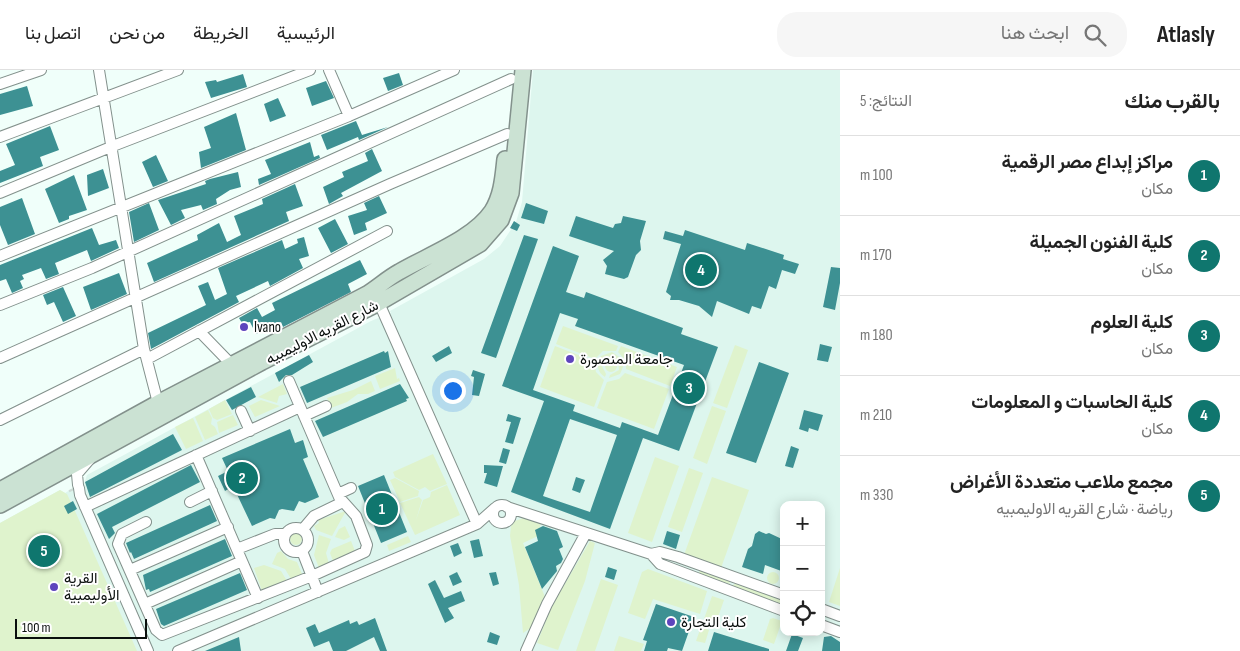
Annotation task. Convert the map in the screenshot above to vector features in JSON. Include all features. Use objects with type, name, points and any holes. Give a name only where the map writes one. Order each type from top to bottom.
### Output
[{"type":"main road","name":"شارع القريه الاوليمبيه","points":[[0,506],[96,453],[367,294],[397,273],[475,238],[498,198],[502,186],[515,73]]},
{"type":"main road","name":"شارع القريه الاوليمبيه","points":[[0,490],[231,364],[260,356],[379,303],[500,220],[511,193],[515,73]]},
{"type":"street","points":[[0,84],[41,70]]},
{"type":"street","points":[[99,70],[113,146],[145,354],[158,403]]},
{"type":"street","points":[[0,137],[104,96],[178,70]]},
{"type":"street","points":[[0,193],[113,146],[310,70]]},
{"type":"street","points":[[329,70],[348,116]]},
{"type":"street","points":[[0,256],[348,116],[454,70]]},
{"type":"street","points":[[0,305],[129,251],[515,73]]},
{"type":"street","points":[[0,358],[507,134]]},
{"type":"street","points":[[1,417],[199,331],[387,231]]},
{"type":"street","points":[[379,303],[477,524]]},
{"type":"street","points":[[199,331],[231,364]]},
{"type":"street","points":[[146,522],[122,534],[118,540],[157,632],[166,636],[312,576],[366,550],[367,542],[356,516],[340,498],[289,382]]},
{"type":"street","points":[[85,507],[196,454],[250,431],[302,412],[326,406]]},
{"type":"street","points":[[241,411],[250,431]]},
{"type":"street","points":[[77,489],[77,474],[96,453]]},
{"type":"street","points":[[196,454],[258,598]]},
{"type":"street","points":[[55,476],[65,478],[77,489],[148,651]]},
{"type":"street","points":[[303,529],[314,516],[351,488]]},
{"type":"street","points":[[190,502],[212,491]]},
{"type":"street","points":[[477,524],[501,505],[651,554],[664,553],[780,594]]},
{"type":"street","points":[[505,521],[511,514],[507,507]]},
{"type":"street","points":[[495,508],[494,518],[505,521]]},
{"type":"street","points":[[178,651],[477,524],[505,521],[524,512]]},
{"type":"street","points":[[130,570],[228,527]]},
{"type":"street","points":[[237,549],[275,534],[285,534],[293,528],[303,529]]},
{"type":"street","points":[[285,534],[284,541],[289,550],[295,552],[302,551],[307,546],[309,540],[303,529]]},
{"type":"street","points":[[526,651],[547,604],[586,533]]},
{"type":"street","points":[[302,551],[318,592]]},
{"type":"street","points":[[651,554],[660,564],[780,609]]},
{"type":"street","points":[[144,604],[242,561]]},
{"type":"street","points":[[692,576],[696,564]]},
{"type":"street","points":[[825,610],[840,616]]},
{"type":"street","points":[[825,627],[840,632]]},
{"type":"shaded area","name":"جامعة المنصورة","points":[[533,70],[840,70],[840,651],[0,651],[0,523],[60,490],[65,493],[83,482],[84,484],[87,475],[371,321],[391,313],[390,311],[484,259],[500,246],[516,222],[522,202]]},
{"type":"green space","points":[[563,326],[618,346],[616,351],[603,351],[595,359],[556,344]]},
{"type":"green space","points":[[735,345],[748,350],[727,408],[713,403]]},
{"type":"green space","points":[[555,346],[594,361],[596,372],[604,380],[594,407],[540,387]]},
{"type":"green space","points":[[621,346],[677,367],[670,386],[626,369],[626,361],[618,352]]},
{"type":"green space","points":[[612,352],[622,359],[623,367],[620,374],[609,378],[610,375],[619,370],[618,361],[610,357],[604,360],[602,366],[606,374],[605,377],[600,373],[598,365],[601,356]]},
{"type":"green space","points":[[613,360],[616,361],[616,371],[609,372],[606,371],[605,364],[606,361]]},
{"type":"green space","points":[[395,368],[397,379],[399,378],[400,381],[380,389],[375,376]]},
{"type":"green space","points":[[625,373],[669,389],[654,429],[597,408],[607,382],[619,379]]},
{"type":"green space","points":[[371,381],[375,391],[368,394],[358,394],[347,402],[331,408],[327,398],[353,390]]},
{"type":"green space","points":[[283,384],[287,394],[279,396],[277,403],[258,397]]},
{"type":"green space","points":[[225,400],[232,414],[217,420],[213,418],[209,409]]},
{"type":"green space","points":[[261,400],[280,406],[255,417],[249,406]]},
{"type":"green space","points":[[712,406],[726,411],[707,464],[693,458]]},
{"type":"green space","points":[[208,410],[212,418],[211,424],[215,427],[218,434],[205,440],[195,417]]},
{"type":"green space","points":[[233,415],[238,425],[219,433],[217,422]]},
{"type":"green space","points":[[193,418],[203,441],[186,449],[175,427]]},
{"type":"green space","points":[[433,454],[447,484],[430,491],[425,487],[419,490],[395,477],[393,472]]},
{"type":"green space","points":[[655,457],[679,466],[652,542],[628,533]]},
{"type":"green space","points":[[689,468],[703,473],[682,532],[668,527]]},
{"type":"green space","points":[[712,477],[749,490],[721,568],[684,555]]},
{"type":"green space","points":[[395,478],[419,491],[418,496],[400,502],[390,480]]},
{"type":"green space","points":[[447,485],[460,515],[415,535],[400,503],[419,497],[422,500],[416,520],[423,500],[430,497],[431,492]]},
{"type":"green space","name":"القرية الأوليمبية","points":[[60,490],[67,494],[137,651],[0,651],[0,523]]},
{"type":"green space","points":[[346,511],[332,536],[316,530],[314,526],[319,523],[318,520]]},
{"type":"green space","points":[[526,517],[541,522],[538,536],[523,543],[545,597],[532,627],[523,633],[519,585],[510,536],[511,526],[515,521]]},
{"type":"green space","points":[[345,526],[350,537],[344,540],[335,537],[339,529]]},
{"type":"green space","points":[[296,533],[302,539],[296,545],[290,539]]},
{"type":"green space","points":[[319,535],[331,539],[326,553],[329,564],[319,568],[314,555]]},
{"type":"green space","points":[[408,536],[411,542],[389,551],[387,545]]},
{"type":"green space","points":[[351,541],[355,551],[333,561],[330,553],[332,549]]},
{"type":"green space","points":[[590,541],[595,543],[585,581],[558,650],[537,643],[552,606]]},
{"type":"green space","points":[[281,551],[288,559],[297,562],[302,574],[291,579],[285,569],[272,564],[277,553]]},
{"type":"green space","points":[[264,565],[281,571],[287,581],[262,591],[254,568]]},
{"type":"green space","points":[[840,568],[840,606],[829,602]]},
{"type":"green space","points":[[648,569],[707,591],[700,614],[653,599],[645,619],[628,613],[642,572]]},
{"type":"green space","points":[[700,570],[729,580],[730,584],[698,576]]},
{"type":"green space","points":[[773,572],[779,578],[773,584],[767,578]]},
{"type":"green space","points":[[601,579],[618,585],[595,651],[576,651]]},
{"type":"green space","points":[[736,583],[780,599],[780,605],[732,586]]},
{"type":"green space","points":[[712,596],[724,600],[716,623],[704,619]]},
{"type":"green space","points":[[770,619],[780,620],[780,627],[774,644],[763,640]]},
{"type":"green space","points":[[701,627],[709,630],[705,643],[696,641]]},
{"type":"green space","points":[[619,636],[644,644],[641,651],[614,651]]},
{"type":"building","points":[[399,73],[403,85],[388,91],[383,78]]},
{"type":"building","points":[[243,74],[247,87],[211,98],[205,82],[216,80],[217,82]]},
{"type":"building","points":[[326,81],[334,98],[312,106],[306,88]]},
{"type":"building","points":[[27,86],[33,106],[0,115],[0,94]]},
{"type":"building","points":[[278,98],[286,116],[270,122],[264,104]]},
{"type":"building","points":[[236,113],[246,150],[201,168],[199,152],[211,148],[204,127]]},
{"type":"building","points":[[356,121],[362,135],[388,127],[359,140],[358,137],[327,150],[321,135]]},
{"type":"building","points":[[50,126],[59,150],[40,157],[43,166],[0,183],[0,171],[15,165],[6,144]]},
{"type":"building","points":[[310,142],[314,157],[319,155],[320,158],[259,185],[258,179],[271,174],[265,160]]},
{"type":"building","points":[[372,149],[382,171],[341,193],[343,196],[329,204],[323,187],[344,177],[342,172],[368,161],[365,153]]},
{"type":"building","points":[[156,155],[168,181],[153,187],[142,162]]},
{"type":"building","points":[[103,169],[109,188],[88,196],[87,175]]},
{"type":"building","points":[[238,172],[241,187],[230,190],[216,199],[217,204],[203,210],[201,205],[181,210],[185,218],[171,225],[158,200],[206,184],[205,181],[210,179]]},
{"type":"building","points":[[74,175],[87,210],[69,216],[69,219],[59,223],[45,189]]},
{"type":"building","points":[[295,184],[303,206],[286,212],[289,221],[154,282],[147,263],[198,240],[197,235],[219,223],[227,242],[241,235],[234,216],[263,204],[262,199]]},
{"type":"building","points":[[379,196],[387,213],[365,223],[367,230],[354,235],[348,216],[367,210],[364,203]]},
{"type":"building","points":[[22,198],[35,234],[8,245],[0,225],[0,207]]},
{"type":"building","points":[[149,203],[159,230],[134,242],[129,212]]},
{"type":"building","points":[[526,203],[548,211],[544,224],[521,218]]},
{"type":"building","points":[[576,216],[613,228],[615,224],[621,223],[623,216],[646,221],[640,241],[641,250],[636,255],[628,277],[624,279],[605,274],[607,266],[603,260],[614,251],[569,236]]},
{"type":"building","points":[[335,219],[348,244],[331,253],[318,228]]},
{"type":"building","points":[[514,221],[520,225],[517,231],[510,228]]},
{"type":"building","points":[[92,228],[99,245],[116,240],[119,248],[91,261],[87,250],[55,263],[59,274],[46,279],[41,268],[22,275],[24,279],[20,281],[23,288],[12,293],[6,279],[0,281],[0,265]]},
{"type":"building","points":[[685,230],[745,250],[747,243],[784,255],[783,259],[799,264],[795,274],[782,270],[776,289],[769,286],[761,309],[752,306],[749,314],[717,301],[712,317],[699,306],[679,300],[670,300],[671,296],[666,292],[681,244],[663,239],[665,231],[683,236]]},
{"type":"building","points":[[524,235],[538,239],[496,358],[481,353]]},
{"type":"building","points":[[304,237],[309,256],[299,259],[303,268],[270,286],[268,281],[236,296],[239,302],[151,349],[148,333],[206,305],[198,286],[208,282],[215,300],[227,294],[218,268],[282,240],[285,249],[298,243],[297,239]]},
{"type":"building","points":[[553,246],[579,256],[566,292],[584,298],[586,292],[683,328],[681,334],[718,347],[679,451],[643,438],[610,529],[511,492],[544,401],[502,386]],"holes":[[[560,313],[578,319],[575,326],[684,365],[658,435],[622,422],[620,428],[573,411],[575,405],[533,390]],[[570,419],[617,435],[590,512],[543,496]]]},
{"type":"building","points":[[360,260],[367,274],[348,284],[351,292],[283,327],[281,322],[256,334],[250,322],[242,323],[239,318],[257,308],[262,317],[275,310],[272,303]]},
{"type":"building","points":[[831,267],[840,268],[840,283],[835,310],[823,307]]},
{"type":"building","points":[[119,273],[127,294],[91,310],[83,287]]},
{"type":"building","points":[[63,287],[76,316],[63,322],[54,302],[47,305],[43,295]]},
{"type":"building","points":[[820,344],[832,347],[828,362],[817,360]]},
{"type":"building","points":[[449,346],[452,353],[436,362],[432,356]]},
{"type":"building","points":[[384,351],[385,353],[388,351],[391,367],[307,403],[300,387]]},
{"type":"building","points":[[309,355],[313,362],[292,375],[286,375],[279,382],[275,373]]},
{"type":"building","points":[[759,362],[789,373],[756,463],[726,453]]},
{"type":"building","points":[[473,370],[485,374],[479,396],[472,395],[474,377],[471,376]]},
{"type":"building","points":[[400,384],[409,398],[406,399],[407,401],[323,437],[315,421]]},
{"type":"building","points":[[251,387],[256,397],[232,410],[226,400]]},
{"type":"building","points":[[804,410],[823,415],[818,431],[809,428],[808,432],[799,429]]},
{"type":"building","points":[[508,414],[521,418],[513,444],[505,442],[511,422],[506,421]]},
{"type":"building","points":[[290,429],[295,443],[303,440],[308,457],[303,459],[319,497],[305,503],[299,501],[294,511],[279,510],[275,519],[270,518],[252,526],[233,486],[225,491],[218,476],[228,471],[222,458]]},
{"type":"building","points":[[173,434],[182,450],[90,497],[85,482]]},
{"type":"building","points":[[791,446],[799,449],[793,468],[785,466]]},
{"type":"building","points":[[503,448],[510,450],[506,464],[499,462]]},
{"type":"building","points":[[191,465],[200,482],[112,527],[115,533],[109,539],[97,514]]},
{"type":"building","points":[[484,465],[503,466],[497,487],[484,483],[487,473],[484,473]]},
{"type":"building","points":[[384,475],[407,532],[381,543],[358,486]]},
{"type":"building","points":[[576,477],[585,480],[580,493],[572,490]]},
{"type":"building","points":[[73,501],[77,509],[68,514],[64,506]]},
{"type":"building","points":[[210,505],[217,521],[134,559],[130,553],[126,543]]},
{"type":"building","points":[[543,526],[557,531],[563,547],[559,549],[563,559],[556,566],[557,571],[542,589],[525,547],[538,541],[535,530]]},
{"type":"building","points":[[667,531],[680,535],[676,549],[663,544]]},
{"type":"building","name":"كلية التجارة","points":[[759,531],[780,538],[780,571],[765,565],[763,574],[742,567],[748,549],[752,546],[755,534]]},
{"type":"building","points":[[225,539],[232,556],[150,592],[149,589],[146,590],[143,575]]},
{"type":"building","points":[[479,539],[483,556],[474,558],[470,541]]},
{"type":"building","points":[[458,543],[462,553],[454,557],[450,546]]},
{"type":"building","points":[[608,567],[617,570],[614,580],[605,577]]},
{"type":"building","points":[[457,572],[462,582],[453,586],[449,576]]},
{"type":"building","points":[[496,572],[499,584],[493,586],[489,573]]},
{"type":"building","points":[[240,573],[247,590],[164,626],[161,624],[156,609]]},
{"type":"building","points":[[435,580],[444,598],[461,591],[465,601],[448,608],[454,618],[445,623],[428,584]]},
{"type":"building","name":"كلية التجارة","points":[[656,604],[694,617],[682,651],[668,648],[667,651],[644,651],[647,641],[643,640]]},
{"type":"building","points":[[375,618],[387,651],[380,651],[374,637],[346,651],[333,651],[329,641],[314,647],[306,628],[315,624],[319,633],[349,620],[350,624],[357,621],[359,625]]},
{"type":"building","points":[[490,632],[500,636],[497,645],[487,642]]},
{"type":"building","name":"كلية التجارة","points":[[714,632],[769,649],[769,651],[708,651]]},
{"type":"building","points":[[791,636],[803,638],[798,651],[786,651]]},
{"type":"building","points":[[831,636],[840,642],[840,651],[822,651],[824,637]]},
{"type":"building","points":[[239,637],[241,651],[205,651]]},
{"type":"place","name":"كلية الحاسبات و المعلومات","points":[[701,270]]},
{"type":"place","name":"Ivano","points":[[244,327]]},
{"type":"place","name":"جامعة المنصورة","points":[[570,359]]},
{"type":"place","name":"كلية العلوم","points":[[689,388]]},
{"type":"place","name":"كلية الفنون الجميلة","points":[[242,478]]},
{"type":"place","name":"مراكز إبداع مصر الرقمية","points":[[382,509]]},
{"type":"place","name":"مجمع ملاعب متعددة الأغراض","points":[[44,551]]},
{"type":"place","name":"القرية الأوليمبية","points":[[54,587]]},
{"type":"place","name":"كلية التجارة","points":[[671,622]]}]
